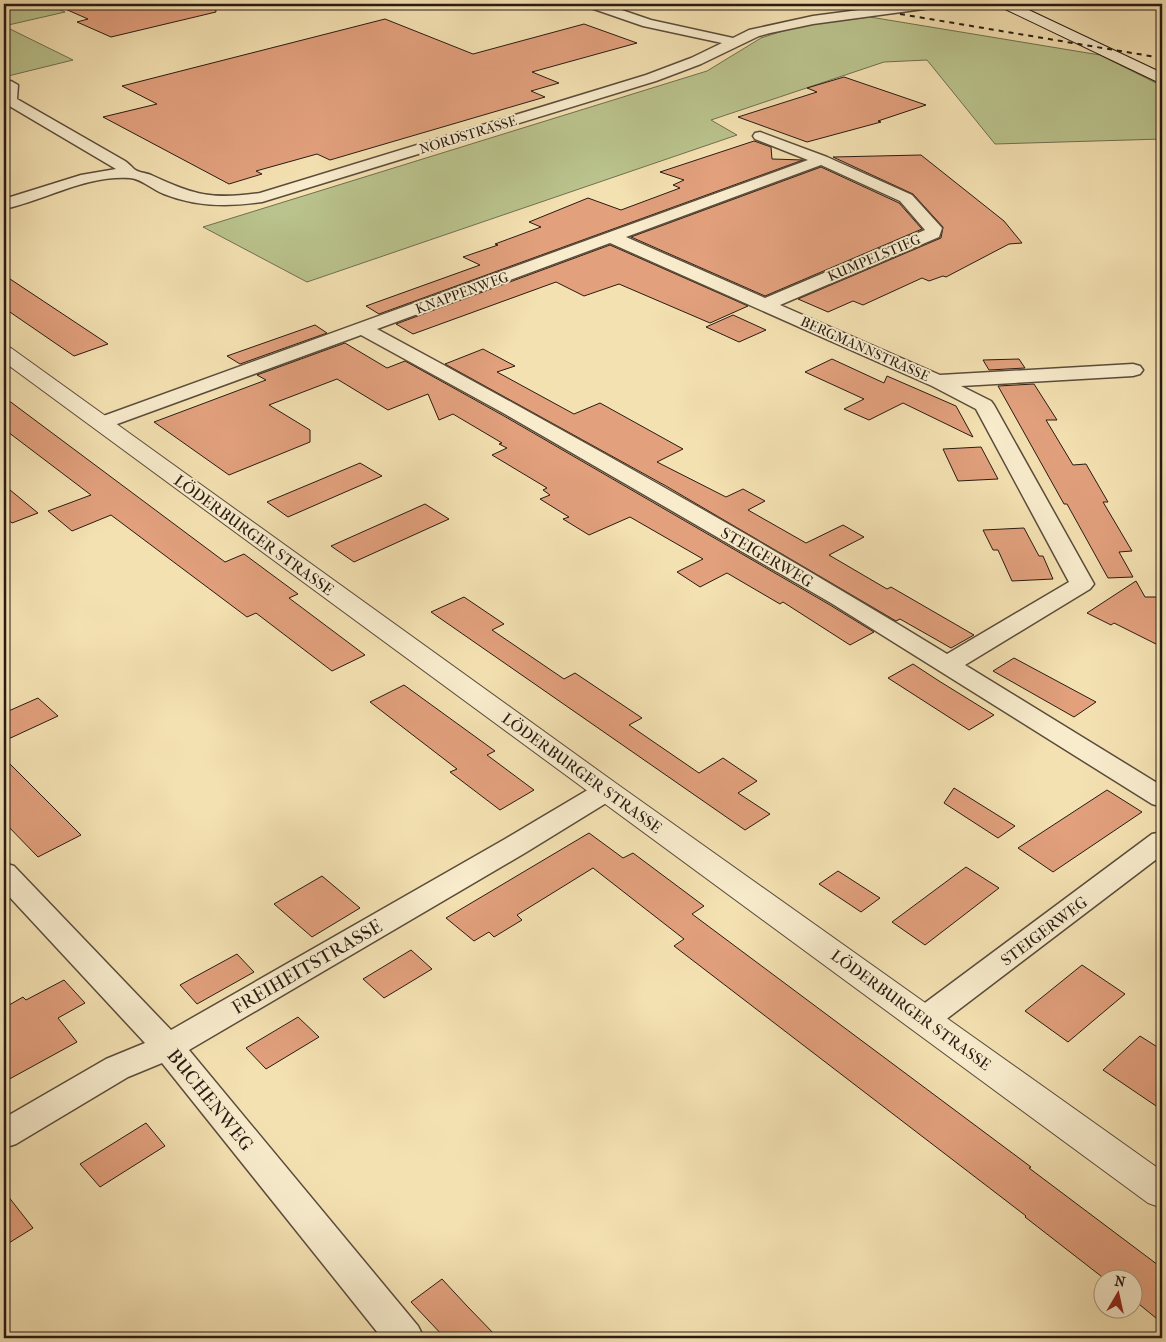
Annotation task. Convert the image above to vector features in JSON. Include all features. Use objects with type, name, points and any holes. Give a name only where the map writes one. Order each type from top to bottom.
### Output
[{"type":"street","points":[[592,4],[648,23],[734,42]]},
{"type":"street","name":"NORDSTRASSE","points":[[4,204],[90,179],[124,173],[145,178],[166,189],[194,199],[229,202],[262,197],[651,78],[696,62],[754,33],[795,23],[931,4]]},
{"type":"street","points":[[1006,4],[1162,79]]},
{"type":"street","points":[[11,85],[9,95],[11,101],[120,164],[126,169],[124,173]]},
{"type":"street","name":"KUMPELSTIEG","points":[[760,136],[864,177],[906,198],[934,228],[934,232],[764,305]]},
{"type":"street","name":"KNAPPENWEG","points":[[102,424],[822,160]]},
{"type":"street","name":"BERGMANNSTRASSE","points":[[613,238],[937,381],[1133,370]]},
{"type":"street","name":"STEIGERWEG","points":[[364,329],[521,415],[830,593],[1162,798]]},
{"type":"street","name":"LÖDERBURGER STRASSE","points":[[4,352],[606,791],[1162,1192]]},
{"type":"street","points":[[937,381],[984,404],[1082,584],[947,665]]},
{"type":"street","name":"FREIHEITSTRASSE","points":[[4,1134],[117,1068],[168,1047],[515,846],[606,791]]},
{"type":"street","name":"STEIGERWEG","points":[[925,1020],[1162,841]]},
{"type":"street","name":"BUCHENWEG","points":[[4,873],[168,1047],[405,1338]]},
{"type":"green space","points":[[4,4],[48,4],[65,12],[4,26]]},
{"type":"green space","points":[[870,17],[1100,55],[1162,86],[1162,139],[995,144],[927,60],[884,62],[711,120],[737,135],[307,282],[203,227],[707,71],[761,38],[798,26]]},
{"type":"green space","points":[[4,26],[73,60],[4,77]]},
{"type":"building","points":[[54,4],[215,4],[216,12],[111,37],[77,22],[88,19]]},
{"type":"building","points":[[385,19],[473,54],[584,24],[637,43],[532,72],[559,83],[531,91],[545,97],[330,160],[317,154],[256,171],[262,174],[229,184],[103,117],[157,104],[122,86]]},
{"type":"building","points":[[844,77],[926,105],[878,121],[881,122],[807,142],[738,117],[817,92],[807,88]]},
{"type":"building","points":[[754,141],[771,147],[772,159],[803,160],[379,314],[366,306],[480,265],[463,257],[541,227],[529,222],[588,198],[621,210],[680,188],[673,185],[684,180],[660,172]]},
{"type":"building","points":[[921,155],[1004,221],[1022,243],[1009,244],[946,277],[943,276],[929,281],[922,278],[863,305],[853,301],[828,312],[798,299],[941,238],[943,227],[913,194],[833,157]]},
{"type":"building","points":[[821,167],[899,203],[922,229],[765,296],[631,237]]},
{"type":"building","points":[[610,245],[748,306],[710,323],[619,284],[584,296],[556,282],[413,334],[396,324]]},
{"type":"building","points":[[4,275],[108,344],[74,356],[4,308]]},
{"type":"building","points":[[733,315],[766,330],[739,342],[706,327]]},
{"type":"building","points":[[315,325],[327,333],[240,364],[227,356]]},
{"type":"building","points":[[345,343],[387,368],[405,361],[504,416],[874,632],[850,645],[783,602],[780,604],[727,573],[700,587],[677,572],[703,559],[630,517],[589,535],[563,519],[569,517],[540,499],[550,495],[543,490],[547,488],[492,455],[507,448],[499,444],[502,443],[453,414],[439,420],[428,394],[388,410],[337,379],[269,405],[310,430],[310,442],[229,475],[154,422],[266,380],[257,375]]},
{"type":"building","points":[[483,349],[515,366],[497,372],[574,414],[600,403],[683,449],[657,462],[726,497],[743,489],[765,501],[748,510],[806,543],[843,525],[864,537],[829,555],[887,589],[891,587],[974,635],[951,648],[900,619],[896,621],[666,486],[445,364]]},
{"type":"building","points":[[832,359],[884,383],[887,376],[956,406],[973,437],[903,403],[869,420],[844,409],[864,399],[805,372]]},
{"type":"building","points":[[1019,359],[1025,368],[989,370],[983,360]]},
{"type":"building","points":[[1034,384],[1057,420],[1046,420],[1073,465],[1086,464],[1108,502],[1103,502],[1132,551],[1119,552],[1133,577],[1108,578],[998,386]]},
{"type":"building","points":[[4,397],[225,562],[244,554],[298,594],[289,598],[365,655],[332,671],[256,613],[247,617],[111,515],[72,531],[48,511],[91,495],[4,429]]},
{"type":"building","points":[[981,447],[998,479],[958,481],[943,449]]},
{"type":"building","points":[[360,463],[382,476],[288,517],[267,502]]},
{"type":"building","points":[[4,485],[38,513],[12,523],[4,516]]},
{"type":"building","points":[[425,504],[449,519],[354,562],[331,546]]},
{"type":"building","points":[[1024,528],[1039,556],[1043,556],[1053,579],[1012,581],[998,550],[993,550],[983,530]]},
{"type":"building","points":[[1136,581],[1145,597],[1162,597],[1162,647],[1114,623],[1111,625],[1087,613]]},
{"type":"building","points":[[464,597],[504,624],[492,630],[564,679],[575,673],[642,718],[629,725],[699,773],[723,758],[757,781],[738,793],[770,814],[745,830],[431,612]]},
{"type":"building","points":[[1014,658],[1096,702],[1074,717],[993,671]]},
{"type":"building","points":[[913,664],[994,715],[969,730],[888,678]]},
{"type":"building","points":[[404,685],[495,751],[487,755],[534,790],[500,810],[450,772],[457,769],[370,702]]},
{"type":"building","points":[[38,698],[58,716],[4,741],[4,713]]},
{"type":"building","points":[[4,758],[81,835],[38,857],[4,822]]},
{"type":"building","points":[[954,788],[1015,826],[998,838],[944,803]]},
{"type":"building","points":[[1107,790],[1142,812],[1053,872],[1018,848]]},
{"type":"building","points":[[589,833],[623,858],[633,853],[704,906],[692,914],[1031,1167],[1029,1168],[1162,1268],[1162,1323],[1144,1308],[1144,1270],[1094,1271],[1026,1216],[674,946],[684,939],[593,868],[517,915],[522,920],[494,937],[489,932],[474,941],[446,918]]},
{"type":"building","points":[[966,867],[999,888],[925,945],[892,922]]},
{"type":"building","points":[[838,871],[880,898],[861,912],[819,884]]},
{"type":"building","points":[[322,876],[360,908],[312,937],[274,904]]},
{"type":"building","points":[[411,950],[432,969],[384,998],[363,979]]},
{"type":"building","points":[[237,954],[254,972],[197,1004],[180,985]]},
{"type":"building","points":[[1082,965],[1125,994],[1068,1042],[1025,1011]]},
{"type":"building","points":[[64,980],[85,1003],[58,1018],[77,1042],[4,1082],[4,1008],[23,997],[26,1000]]},
{"type":"building","points":[[298,1017],[319,1037],[266,1069],[246,1048]]},
{"type":"building","points":[[1140,1036],[1162,1050],[1162,1110],[1103,1070]]},
{"type":"building","points":[[146,1123],[165,1146],[100,1187],[80,1164]]},
{"type":"building","points":[[4,1191],[33,1228],[4,1246]]},
{"type":"building","points":[[442,1279],[498,1338],[445,1338],[411,1302]]},
{"type":"railway","points":[[900,14],[1162,58]]}]
